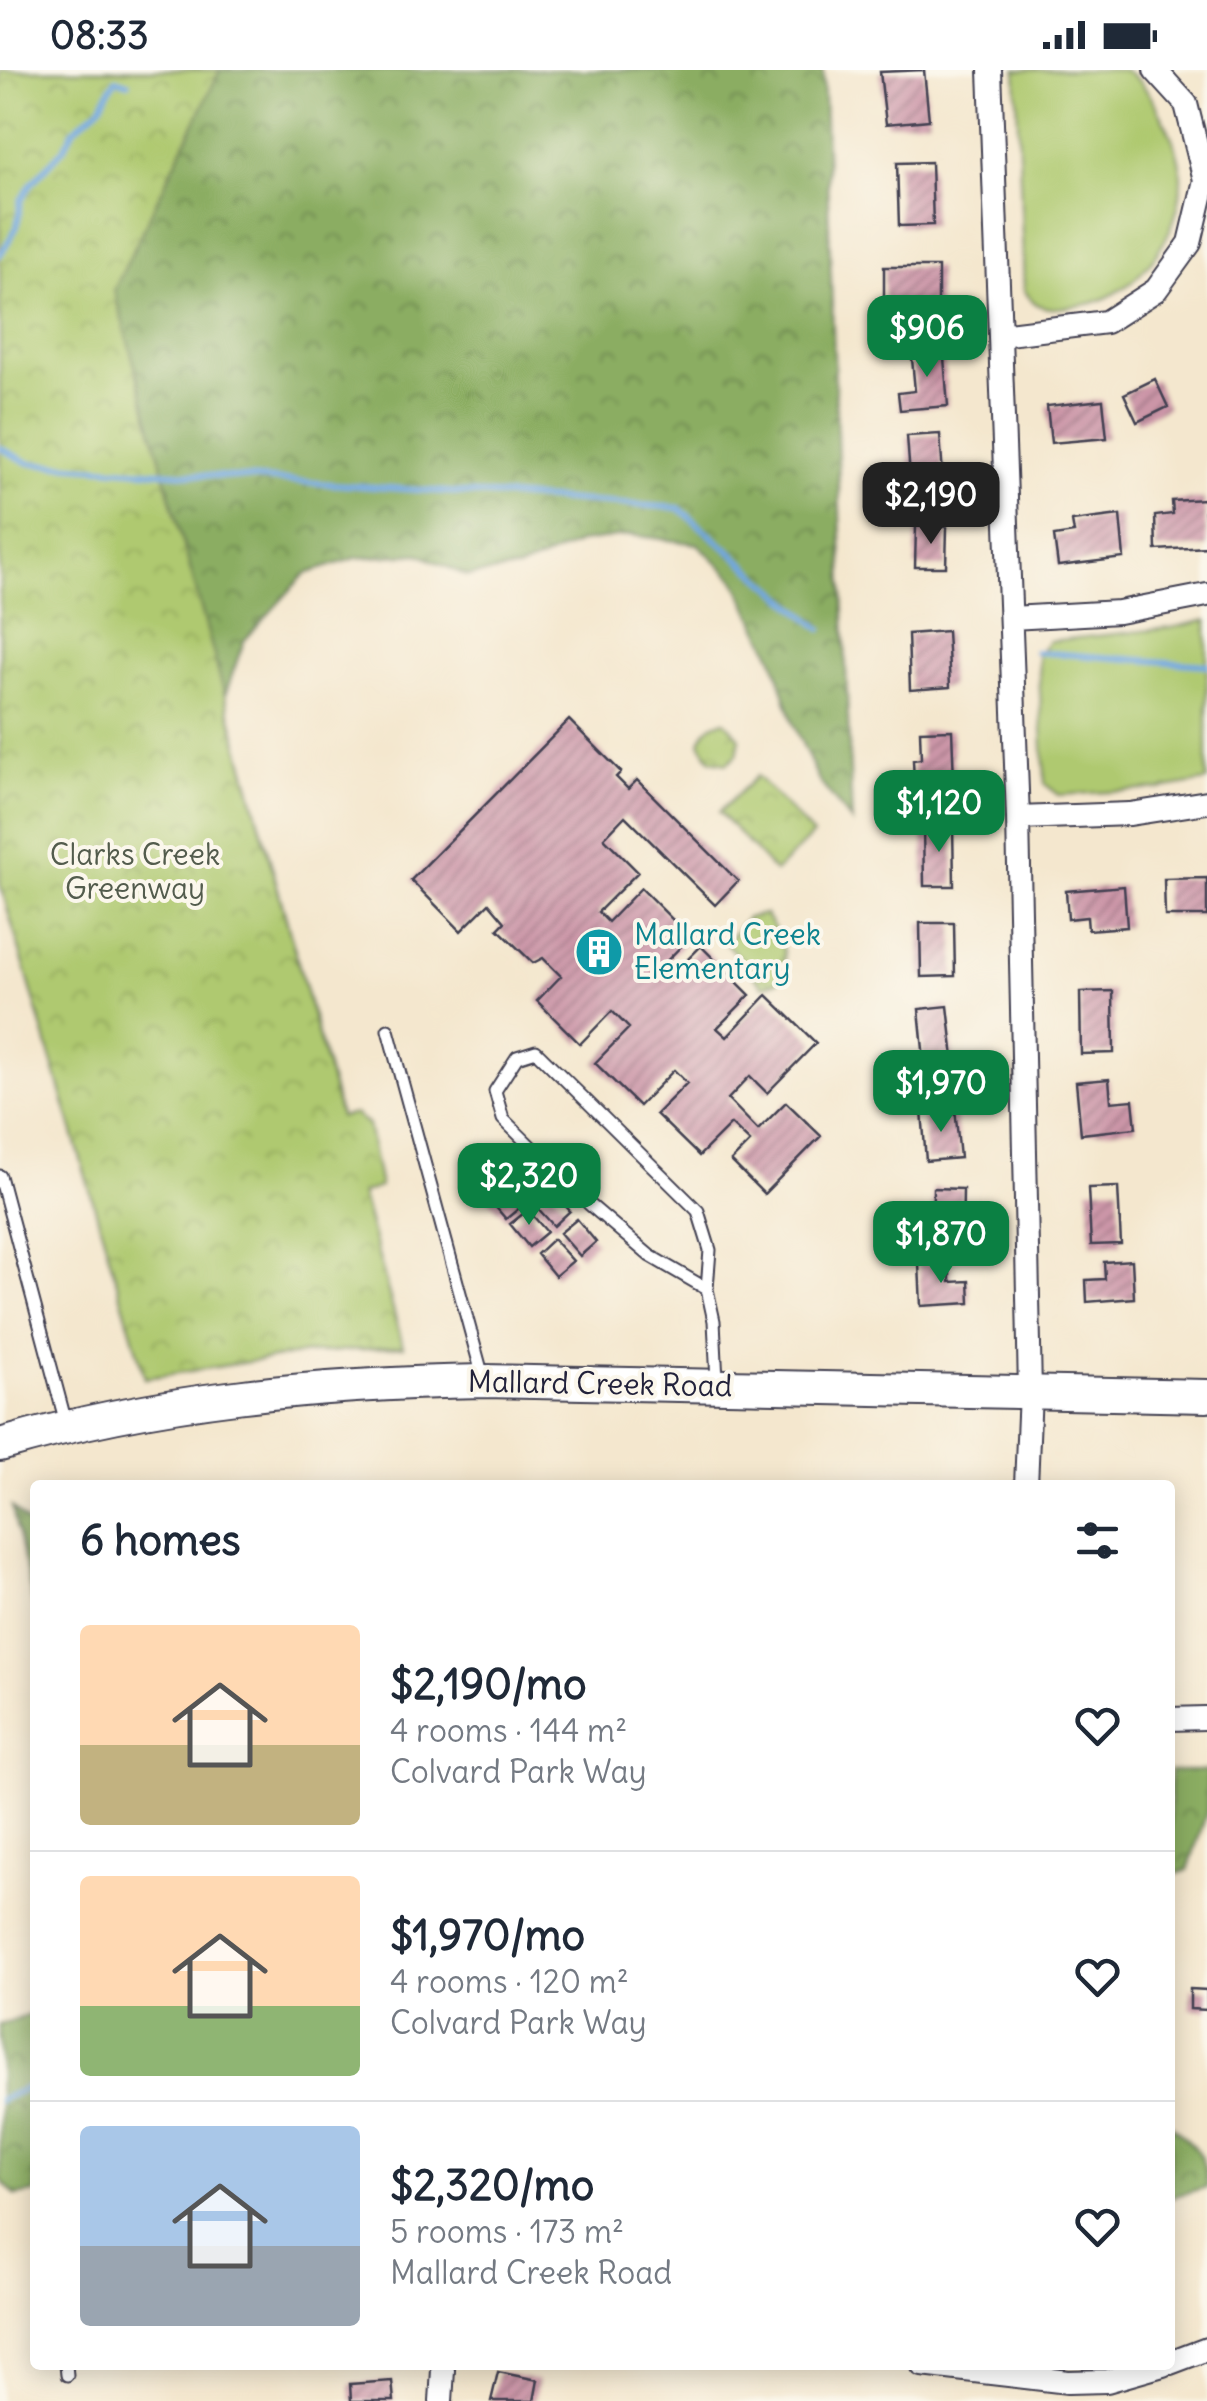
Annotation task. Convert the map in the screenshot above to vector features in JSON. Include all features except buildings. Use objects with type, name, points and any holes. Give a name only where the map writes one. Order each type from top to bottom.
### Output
[{"type":"main road","name":"Mallard Creek Road","points":[[0,1445],[126,1413],[338,1385],[484,1381],[1207,1396]]},
{"type":"street","points":[[990,70],[1018,818],[1030,1392],[1026,1480]]},
{"type":"street","points":[[1000,336],[1106,322],[1156,290],[1190,243],[1205,180],[1186,104],[1155,70]]},
{"type":"street","points":[[1010,618],[1119,612],[1207,595]]},
{"type":"street","points":[[1018,818],[1130,814],[1207,802]]},
{"type":"street","points":[[1175,1719],[1205,1718]]},
{"type":"street","points":[[1175,2361],[1207,2349]]},
{"type":"street","points":[[441,2401],[443,2370]]},
{"type":"street","points":[[965,2370],[1068,2382],[1107,2381],[1146,2370]]},
{"type":"lane","points":[[388,1030],[484,1381]]},
{"type":"lane","points":[[708,1289],[650,1256],[589,1204],[503,1119],[495,1091],[517,1057],[536,1051],[698,1210],[710,1250],[708,1289],[714,1321],[717,1386]]},
{"type":"lane","points":[[0,1176],[67,1427]]},
{"type":"green space","points":[[0,70],[823,70],[852,822],[819,781],[793,723],[773,658],[735,580],[698,544],[631,535],[581,542],[518,569],[467,576],[419,554],[356,558],[305,574],[244,641],[225,695],[403,1346],[299,1354],[145,1378],[0,883]]},
{"type":"green space","name":"Clarks Creek Greenway","points":[[0,70],[220,70],[114,290],[340,1117],[355,1114],[368,1125],[380,1187],[361,1193],[403,1346],[299,1354],[145,1378],[0,883]]},
{"type":"green space","points":[[1016,70],[1123,70],[1146,90],[1174,144],[1181,174],[1180,194],[1169,232],[1147,267],[1116,293],[1095,302],[1048,308],[1037,305],[1024,290]]},
{"type":"green space","points":[[1207,620],[1207,781],[1161,789],[1059,795],[1045,784],[1038,655],[1049,641],[1171,628]]},
{"type":"green space","points":[[725,721],[740,738],[737,755],[727,763],[711,760],[700,743],[709,728]]},
{"type":"green space","points":[[757,776],[813,835],[775,872],[719,812]]},
{"type":"green space","points":[[765,914],[780,938],[784,962],[778,981],[763,986],[726,943],[747,918]]},
{"type":"green space","points":[[12,1508],[30,1526],[30,1589]]},
{"type":"green space","points":[[1175,1771],[1207,1771],[1207,1811],[1188,1870],[1175,1874]]},
{"type":"green space","points":[[30,2015],[30,2194],[16,2196],[0,2180],[0,2025]]},
{"type":"green space","points":[[1175,2129],[1197,2151],[1207,2187],[1175,2196]]},
{"type":"waterway","points":[[0,255],[17,227],[21,200],[32,183],[64,148],[74,129],[99,108],[116,79],[128,83]]},
{"type":"waterway","points":[[0,448],[29,463],[679,508],[821,629]]},
{"type":"waterway","points":[[1036,652],[1207,665]]},
{"type":"waterway","points":[[0,2100],[30,2086]]},
{"type":"place","name":"Mallard Creek Elementary","points":[[599,952]]}]
